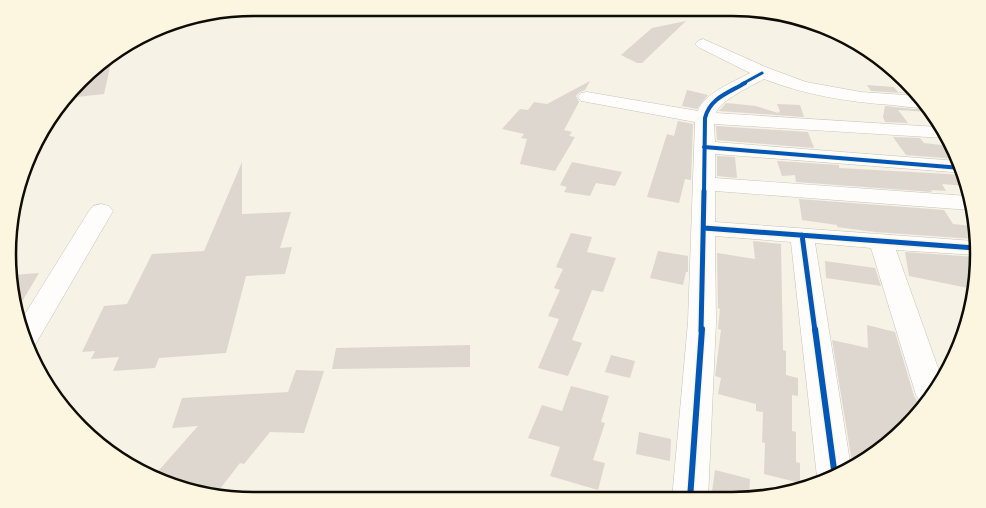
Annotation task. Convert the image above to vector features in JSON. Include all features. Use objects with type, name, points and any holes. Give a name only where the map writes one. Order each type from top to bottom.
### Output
[{"type":"street","points":[[703,44],[762,72],[797,84],[840,94],[914,101]]},
{"type":"street","points":[[690,492],[702,322],[705,118],[708,108],[717,99],[762,72]]},
{"type":"street","points":[[587,97],[705,118],[937,133]]},
{"type":"street","points":[[704,147],[953,167]]},
{"type":"street","points":[[704,184],[964,203]]},
{"type":"street","points":[[29,331],[101,211]]},
{"type":"street","points":[[704,228],[970,248]]},
{"type":"street","points":[[802,235],[834,469]]},
{"type":"street","points":[[881,241],[929,387]]},
{"type":"building","points":[[686,21],[642,63],[637,63],[621,55],[652,28]]},
{"type":"building","points":[[111,64],[104,94],[75,97]]},
{"type":"building","points":[[590,81],[585,90],[576,96],[579,102],[564,130],[572,132],[569,136],[575,137],[555,171],[520,164],[527,139],[521,138],[524,134],[502,129],[520,109],[528,110],[534,102],[547,104]]},
{"type":"building","points":[[867,85],[894,87],[898,92],[907,93],[871,91]]},
{"type":"building","points":[[687,90],[708,95],[697,109],[682,106]]},
{"type":"building","points":[[726,103],[756,106],[778,113],[780,111],[777,104],[800,105],[804,117],[719,111]]},
{"type":"building","points":[[885,106],[921,108],[923,112],[898,110],[908,123],[885,122],[883,117]]},
{"type":"building","points":[[678,121],[693,124],[691,180],[685,179],[679,203],[647,197],[667,134],[674,136]]},
{"type":"building","points":[[716,126],[808,132],[814,148],[717,140]]},
{"type":"building","points":[[893,137],[920,138],[924,143],[943,145],[950,158],[906,155]]},
{"type":"building","points":[[717,156],[735,157],[737,178],[717,176]]},
{"type":"building","points":[[777,161],[839,165],[839,168],[956,174],[960,185],[942,184],[946,191],[931,190],[932,192],[796,182],[795,175],[782,176]]},
{"type":"building","points":[[242,162],[242,214],[291,212],[280,248],[292,247],[285,274],[246,276],[226,353],[159,358],[155,368],[113,371],[119,357],[91,359],[95,351],[82,352],[104,306],[127,304],[152,254],[204,251]]},
{"type":"building","points":[[572,162],[622,172],[615,186],[596,183],[590,196],[564,192],[567,187],[560,185]]},
{"type":"building","points":[[799,199],[944,210],[953,224],[968,226],[969,239],[875,232],[802,220]]},
{"type":"building","points":[[571,233],[592,237],[587,252],[616,258],[603,292],[592,290],[572,340],[582,343],[568,376],[538,368],[559,319],[548,316],[560,290],[554,288],[563,269],[556,267]]},
{"type":"building","points":[[753,241],[781,244],[783,350],[786,351],[786,375],[798,378],[798,396],[792,395],[792,431],[796,432],[796,462],[800,463],[800,482],[798,483],[764,474],[763,412],[756,411],[756,404],[718,394],[721,378],[715,376],[721,330],[718,329],[720,309],[718,308],[717,253],[755,259]]},
{"type":"building","points":[[658,251],[688,256],[688,272],[686,272],[683,285],[650,278]]},
{"type":"building","points":[[905,252],[970,257],[967,288],[909,276]]},
{"type":"building","points":[[825,261],[875,268],[881,286],[826,278]]},
{"type":"building","points":[[39,273],[21,302],[18,285],[17,275]]},
{"type":"building","points":[[867,325],[895,332],[914,396],[918,403],[889,433],[852,460],[832,340],[868,348]]},
{"type":"building","points":[[470,345],[470,367],[332,369],[336,348]]},
{"type":"building","points":[[611,355],[635,361],[630,378],[605,372]]},
{"type":"building","points":[[296,370],[324,371],[304,433],[270,432],[244,464],[240,463],[220,489],[192,484],[158,471],[198,426],[172,428],[182,398],[288,392]]},
{"type":"building","points":[[571,386],[609,396],[601,422],[605,423],[593,460],[605,463],[598,490],[550,476],[560,447],[528,438],[542,405],[562,411]]},
{"type":"building","points":[[639,432],[671,439],[670,461],[636,454]]},
{"type":"building","points":[[715,470],[750,479],[749,491],[712,492]]},
{"type":"cycle path","points":[[690,492],[702,322],[705,118],[708,107],[717,99],[762,73]]},
{"type":"cycle path","points":[[704,147],[953,167]]},
{"type":"cycle path","points":[[704,228],[970,248]]},
{"type":"cycle path","points":[[802,235],[834,469]]}]
